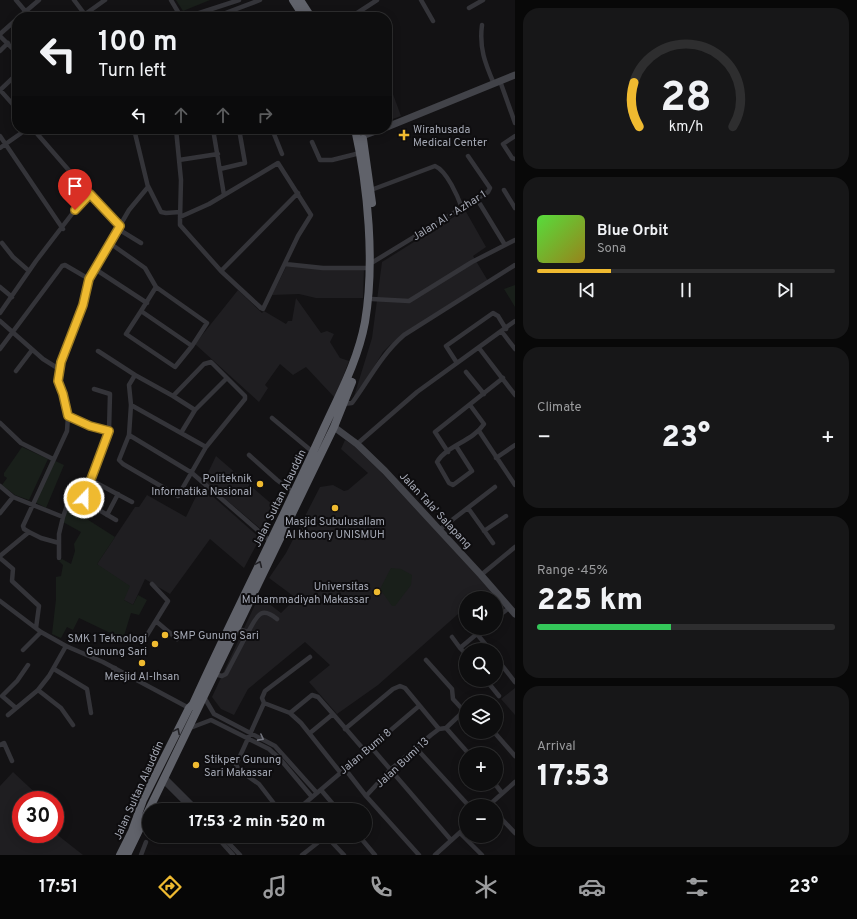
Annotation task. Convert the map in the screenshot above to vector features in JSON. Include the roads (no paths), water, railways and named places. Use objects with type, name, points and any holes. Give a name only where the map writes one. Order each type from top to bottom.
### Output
[{"type":"highway","points":[[293,0],[301,12]]},
{"type":"highway","points":[[300,0],[308,12]]},
{"type":"highway","name":"Jalan Sultan Alauddin","points":[[128,855],[143,800],[189,708],[194,704],[334,427],[343,404],[365,322],[371,265],[366,195],[360,153],[360,134]]},
{"type":"highway","name":"Jalan Sultan Alauddin","points":[[120,855],[164,779],[190,728],[257,579],[268,539],[314,453],[352,374],[366,340],[372,299],[371,190],[360,134]]},
{"type":"main road","points":[[392,125],[515,75]]},
{"type":"main road","name":"Jalan Tala' Salapang","points":[[334,427],[357,444],[385,471],[481,574],[515,614]]},
{"type":"street","points":[[16,0],[26,12],[39,0]]},
{"type":"street","points":[[74,0],[81,12]]},
{"type":"street","points":[[88,12],[105,0]]},
{"type":"street","points":[[171,0],[178,12]]},
{"type":"street","points":[[203,12],[239,0]]},
{"type":"street","points":[[230,11],[260,0]]},
{"type":"street","points":[[359,12],[377,0]]},
{"type":"street","points":[[421,0],[433,21]]},
{"type":"street","points":[[469,8],[483,0]]},
{"type":"street","points":[[12,24],[0,35],[12,47]]},
{"type":"street","points":[[482,25],[480,42],[485,63],[497,82],[515,122]]},
{"type":"street","points":[[0,51],[8,43]]},
{"type":"street","points":[[12,79],[0,90],[12,103]]},
{"type":"street","points":[[0,148],[20,134]]},
{"type":"street","points":[[37,134],[119,227],[141,243]]},
{"type":"street","points":[[135,134],[148,186],[161,212],[180,214],[224,195],[278,163],[311,216],[298,236],[263,309],[259,307],[221,271],[180,225],[180,214],[181,180],[176,134]]},
{"type":"street","points":[[214,134],[224,195]]},
{"type":"street","points":[[220,169],[245,163],[240,134]]},
{"type":"street","points":[[274,134],[282,154]]},
{"type":"street","points":[[0,136],[63,228]]},
{"type":"street","points":[[515,136],[503,144],[512,158],[515,159]]},
{"type":"street","points":[[312,142],[320,160],[332,160],[360,153]]},
{"type":"street","points":[[178,160],[218,154]]},
{"type":"street","name":"Jalan Al - Azhar 1","points":[[371,265],[488,192],[490,188],[468,156]]},
{"type":"street","points":[[371,190],[435,166],[442,170],[458,196],[462,208]]},
{"type":"street","points":[[59,543],[41,538],[23,527],[67,431],[68,416],[63,394],[58,381],[59,369],[83,305],[89,279],[111,244],[119,227],[148,186]]},
{"type":"street","points":[[504,190],[515,208]]},
{"type":"street","points":[[221,271],[298,193]]},
{"type":"street","points":[[0,313],[29,271],[63,228],[75,210],[90,194]]},
{"type":"street","points":[[480,204],[505,245]]},
{"type":"street","points":[[372,299],[409,301],[472,262],[515,240]]},
{"type":"street","points":[[2,243],[17,262],[29,271]]},
{"type":"street","points":[[111,244],[145,268],[156,287],[207,323],[192,346],[175,367],[129,337],[126,333],[147,303],[156,287]]},
{"type":"street","points":[[285,264],[323,268],[371,265]]},
{"type":"street","points":[[343,404],[352,403],[375,367],[392,346],[404,335],[515,265]]},
{"type":"street","points":[[0,349],[63,266],[89,279]]},
{"type":"street","points":[[95,269],[147,303]]},
{"type":"street","points":[[0,287],[12,296]]},
{"type":"street","points":[[141,311],[192,346]]},
{"type":"street","points":[[457,363],[446,346],[493,312],[498,316],[515,349]]},
{"type":"street","points":[[357,444],[403,402],[515,321]]},
{"type":"street","points":[[0,322],[48,363],[59,369]]},
{"type":"street","points":[[479,348],[515,395]]},
{"type":"street","points":[[16,371],[32,350]]},
{"type":"street","points":[[98,351],[135,375],[196,410]]},
{"type":"street","points":[[135,375],[129,385],[131,405],[129,435],[119,460],[123,464],[178,496],[192,474],[206,447],[245,399],[245,396],[211,362],[207,362],[173,396]]},
{"type":"street","points":[[466,372],[484,394]]},
{"type":"street","points":[[181,433],[196,410],[227,378]]},
{"type":"street","points":[[448,452],[435,432],[503,378]]},
{"type":"street","points":[[94,389],[110,394],[109,431],[85,493],[84,500],[116,520]]},
{"type":"street","points":[[131,405],[206,447]]},
{"type":"street","points":[[456,446],[472,471],[453,485],[449,483],[437,462],[456,446],[480,431],[484,422],[470,405]]},
{"type":"street","points":[[68,416],[90,426],[109,431]]},
{"type":"street","points":[[272,418],[314,453]]},
{"type":"street","points":[[0,423],[25,446],[53,459]]},
{"type":"street","points":[[480,431],[496,458],[515,485]]},
{"type":"street","points":[[129,435],[192,474],[268,539]]},
{"type":"street","points":[[496,458],[515,445]]},
{"type":"street","points":[[248,455],[277,480],[294,492]]},
{"type":"street","points":[[91,480],[132,502]]},
{"type":"street","points":[[0,486],[13,496],[63,517]]},
{"type":"street","points":[[439,530],[495,487]]},
{"type":"street","points":[[107,515],[118,494]]},
{"type":"street","points":[[0,513],[13,496]]},
{"type":"street","points":[[60,558],[59,530],[69,500]]},
{"type":"street","points":[[468,508],[493,543]]},
{"type":"street","points":[[484,531],[506,516]]},
{"type":"street","points":[[29,532],[0,557],[12,568],[11,580],[39,606],[36,628]]},
{"type":"street","points":[[481,574],[515,547]]},
{"type":"street","points":[[144,640],[157,622],[168,601],[152,584]]},
{"type":"street","points":[[1,602],[41,632],[66,646],[115,668],[189,708]]},
{"type":"street","points":[[503,613],[509,608]]},
{"type":"street","points":[[214,674],[222,676],[226,674],[258,615],[261,613],[270,613],[277,619]]},
{"type":"street","points":[[157,622],[177,639]]},
{"type":"street","points":[[235,628],[248,632]]},
{"type":"street","points":[[23,650],[41,632]]},
{"type":"street","points":[[466,643],[476,635]]},
{"type":"street","points":[[478,635],[484,643]]},
{"type":"street","points":[[452,636],[459,646]]},
{"type":"street","points":[[8,715],[38,690],[54,669],[66,646]]},
{"type":"street","points":[[274,803],[259,784],[236,767],[236,763],[264,703],[262,698],[265,691],[310,657]]},
{"type":"street","points":[[426,660],[452,689],[453,699],[459,704]]},
{"type":"street","points":[[16,708],[1,698],[17,681],[28,665]]},
{"type":"street","points":[[503,667],[515,682]]},
{"type":"street","points":[[108,679],[115,668]]},
{"type":"street","points":[[54,669],[87,689],[91,713]]},
{"type":"street","points":[[346,729],[393,689],[400,686],[405,688],[439,729]]},
{"type":"street","points":[[492,687],[498,695]]},
{"type":"street","points":[[38,690],[61,708],[73,724]]},
{"type":"street","points":[[264,703],[290,713],[312,695],[318,697],[365,751]]},
{"type":"street","points":[[204,697],[214,714],[275,746],[331,803]]},
{"type":"street","name":"Jalan Bumi 8","points":[[304,803],[419,706]]},
{"type":"street","name":"Jalan Bumi 13","points":[[290,713],[310,733],[366,796],[390,770],[439,729],[446,728]]},
{"type":"street","points":[[190,728],[211,720],[214,714]]},
{"type":"street","points":[[310,733],[333,714]]},
{"type":"street","points":[[459,716],[446,728],[463,747]]},
{"type":"street","points":[[211,720],[248,738],[275,754],[312,796]]},
{"type":"street","points":[[500,739],[515,756]]},
{"type":"street","points":[[0,745],[4,743],[12,761]]},
{"type":"street","points":[[370,747],[451,840]]},
{"type":"street","points":[[416,748],[463,799]]},
{"type":"street","points":[[164,779],[189,803]]},
{"type":"street","points":[[496,799],[515,782]]},
{"type":"street","points":[[366,796],[419,855]]},
{"type":"street","points":[[503,820],[515,833]]},
{"type":"street","points":[[434,855],[459,834]]},
{"type":"street","points":[[305,854],[323,838],[327,837],[344,855]]},
{"type":"street","points":[[141,855],[146,843]]},
{"type":"street","points":[[223,843],[234,855]]},
{"type":"street","points":[[229,843],[240,855]]},
{"type":"street","points":[[365,843],[375,855]]},
{"type":"street","points":[[470,843],[482,855]]},
{"type":"place","name":"Wirahusada Medical Center","points":[[404,135]]},
{"type":"place","name":"Politeknik Informatika Nasional","points":[[260,484]]},
{"type":"place","name":"Masjid Subulusallam Al khoory UNISMUH","points":[[335,508]]},
{"type":"place","name":"Universitas Muhammadiyah Makassar","points":[[377,592]]},
{"type":"place","name":"SMP Gunung Sari","points":[[165,635]]},
{"type":"place","name":"SMK 1 Teknologi Gunung Sari","points":[[155,644]]},
{"type":"place","name":"Mesjid Al-Ihsan","points":[[142,663]]},
{"type":"place","name":"Stikper Gunung Sari Makassar","points":[[196,765]]}]
